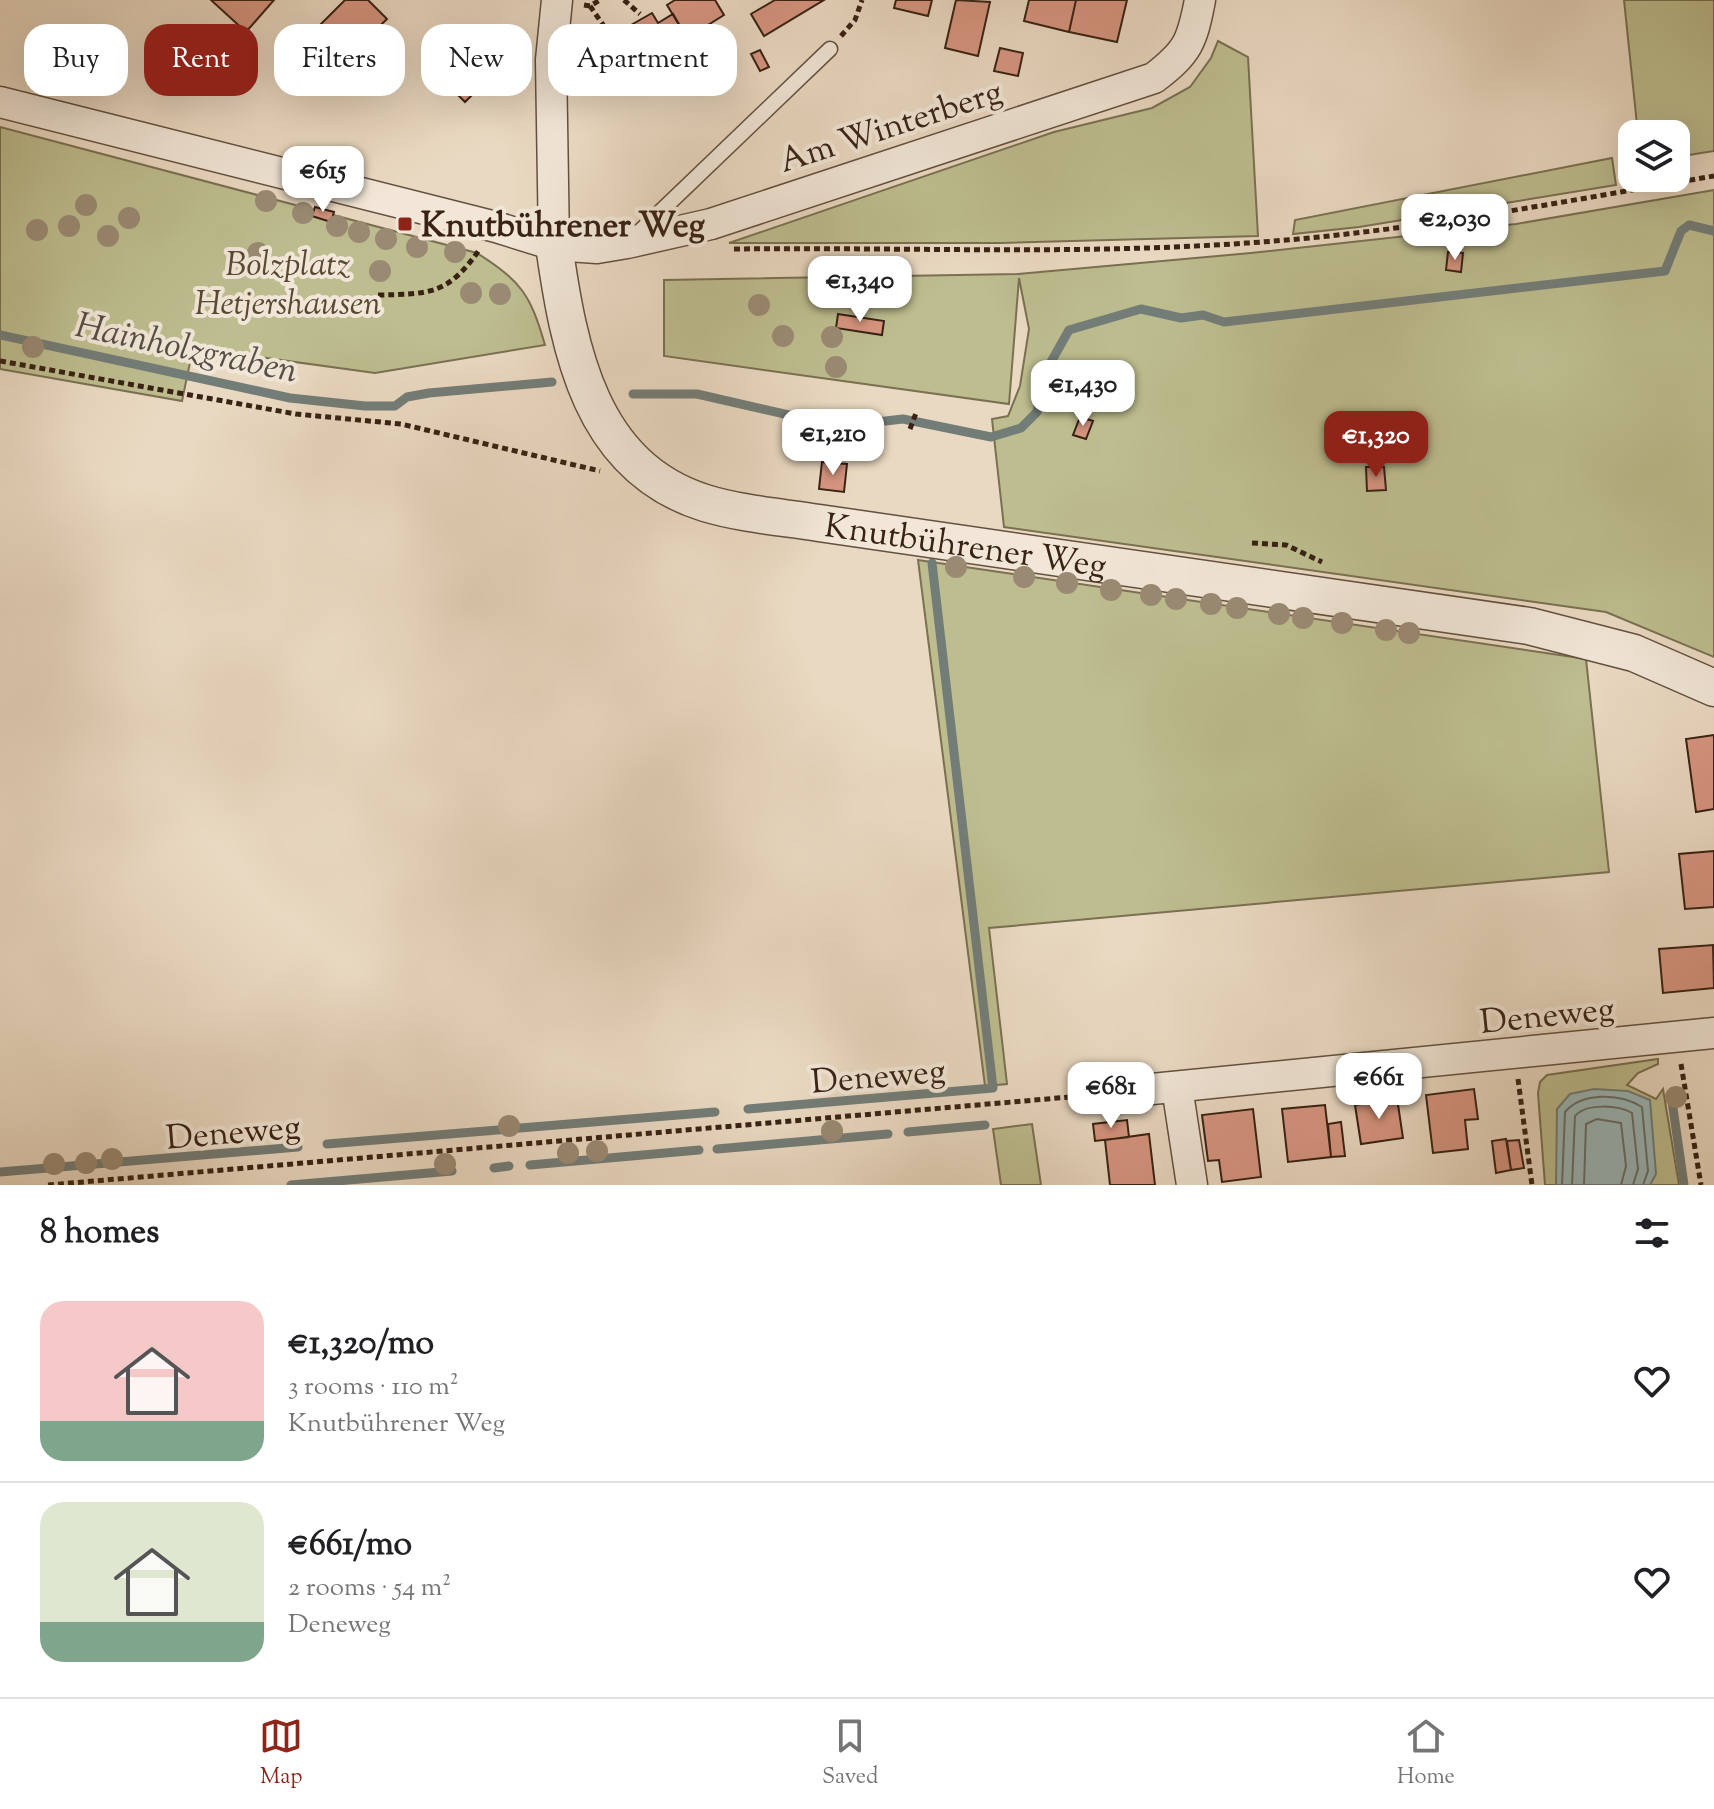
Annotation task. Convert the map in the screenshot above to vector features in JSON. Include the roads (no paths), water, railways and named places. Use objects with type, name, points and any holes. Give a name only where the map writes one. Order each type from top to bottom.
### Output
[{"type":"street","points":[[0,102],[496,227],[554,245],[551,60],[557,0]]},
{"type":"street","name":"Am Winterberg","points":[[554,245],[597,248],[711,224],[1154,78],[1183,56],[1194,29],[1200,0]]},
{"type":"street","name":"Knutbührener Weg","points":[[554,245],[563,308],[589,393],[607,432],[634,465],[664,486],[704,502],[737,510],[1529,626],[1634,653],[1714,688]]},
{"type":"street","name":"Deneweg","points":[[1192,1185],[1165,1088],[1714,1033]]},
{"type":"lane","points":[[627,243],[830,49]]},
{"type":"water","points":[[1594,1089],[1628,1091],[1650,1100],[1656,1174],[1650,1185],[1556,1185],[1557,1109],[1570,1094]]},
{"type":"waterway","name":"Hainholzgraben","points":[[633,394],[697,394],[824,423],[859,424],[903,419],[991,437],[1021,428],[1037,412],[1042,378],[1069,330],[1141,309],[1181,318],[1203,315],[1224,322],[1665,271],[1681,231],[1689,225],[1714,231]]},
{"type":"waterway","name":"Hainholzgraben","points":[[0,335],[290,398],[365,406],[395,406],[407,397],[429,393],[552,382]]},
{"type":"waterway","points":[[748,1109],[993,1088],[932,563]]},
{"type":"waterway","points":[[1671,1094],[1684,1185]]},
{"type":"waterway","points":[[327,1144],[715,1112]]},
{"type":"waterway","points":[[908,1132],[985,1125]]},
{"type":"waterway","points":[[717,1149],[888,1134]]},
{"type":"waterway","points":[[0,1172],[298,1147]]},
{"type":"waterway","points":[[530,1165],[699,1150]]},
{"type":"waterway","points":[[494,1168],[509,1166]]},
{"type":"waterway","points":[[291,1185],[452,1171]]},
{"type":"place","name":"Knutbührener Weg","points":[[405,224]]},
{"type":"park label","name":"Bolzplatz Hetjershausen","points":[[288,282]]}]
